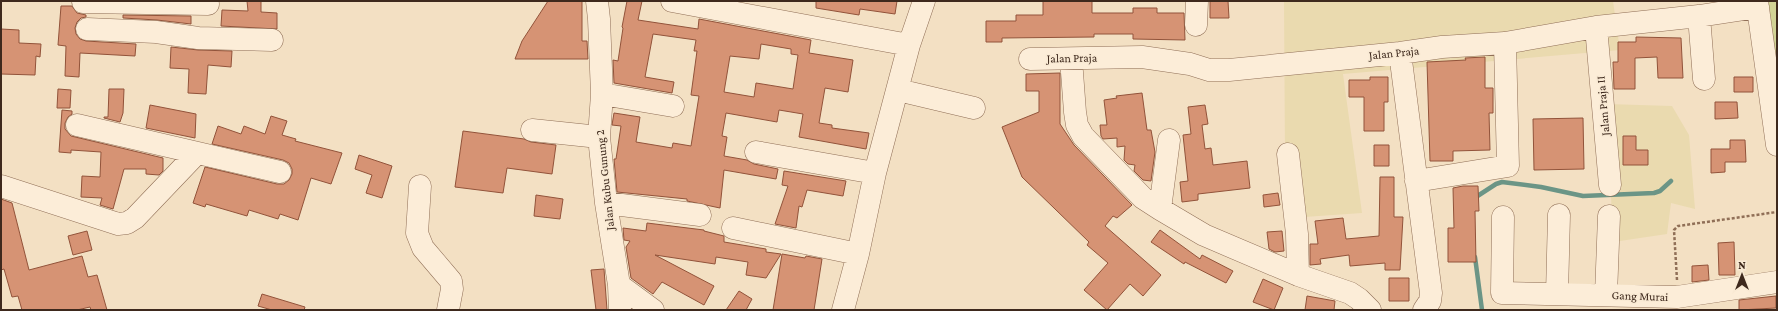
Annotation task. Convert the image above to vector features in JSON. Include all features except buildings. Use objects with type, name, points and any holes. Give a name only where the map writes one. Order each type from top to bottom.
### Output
[{"type":"street","name":"Jalan Kubu Gunung 2","points":[[597,1],[600,19],[602,94],[599,137],[620,310]]},
{"type":"street","points":[[672,1],[909,45]]},
{"type":"street","points":[[843,310],[858,254],[875,173],[909,45],[924,1]]},
{"type":"street","points":[[1196,24],[1197,1]]},
{"type":"street","points":[[83,2],[208,2],[211,37]]},
{"type":"street","points":[[1757,4],[1777,145]]},
{"type":"street","name":"Jalan Praja","points":[[1030,59],[1142,57],[1190,64],[1209,70],[1229,70],[1400,53],[1442,47],[1505,43],[1596,27],[1699,16],[1757,4]]},
{"type":"street","points":[[1699,16],[1704,79]]},
{"type":"street","name":"Jalan Praja II","points":[[1596,27],[1610,185]]},
{"type":"street","points":[[87,29],[156,32],[198,38],[211,37],[272,40]]},
{"type":"street","points":[[1416,181],[1508,166],[1505,43]]},
{"type":"street","points":[[1400,53],[1431,293],[1430,301],[1424,310]]},
{"type":"street","points":[[1071,59],[1077,125],[1083,136],[1143,198],[1204,235],[1298,275],[1350,293],[1359,299],[1370,310]]},
{"type":"street","points":[[898,90],[974,108]]},
{"type":"street","points":[[602,94],[674,106]]},
{"type":"street","points":[[77,126],[280,172]]},
{"type":"street","points":[[532,130],[599,137]]},
{"type":"street","points":[[1160,209],[1169,140]]},
{"type":"street","points":[[756,152],[875,173]]},
{"type":"street","points":[[1,186],[118,224],[127,224],[135,218],[197,153]]},
{"type":"street","points":[[1288,154],[1297,234],[1298,275]]},
{"type":"street","points":[[420,186],[417,233],[423,248],[451,281],[452,289],[448,310]]},
{"type":"street","points":[[606,203],[700,215]]},
{"type":"street","points":[[1557,294],[1559,215]]},
{"type":"street","points":[[1606,295],[1608,216]]},
{"type":"street","name":"Gang Murai","points":[[1503,217],[1502,293],[1677,297],[1777,282]]},
{"type":"street","points":[[733,228],[858,254]]},
{"type":"street","points":[[618,285],[653,310]]},
{"type":"path","points":[[1677,297],[1678,266],[1675,228],[1678,226],[1777,212]]},
{"type":"shaded area","points":[[1284,1],[1613,1],[1620,50],[1343,74],[1362,213],[1290,218],[1285,159]]},
{"type":"shaded area","points":[[1607,104],[1672,106],[1689,135],[1695,209],[1671,203],[1667,234],[1613,242]]},
{"type":"green space","points":[[1752,1],[1777,1],[1777,100]]},
{"type":"waterway","points":[[1475,200],[1476,197],[1496,184],[1502,182],[1541,187],[1583,196],[1654,193],[1660,191],[1671,181]]},
{"type":"waterway","points":[[1475,257],[1482,310]]}]
